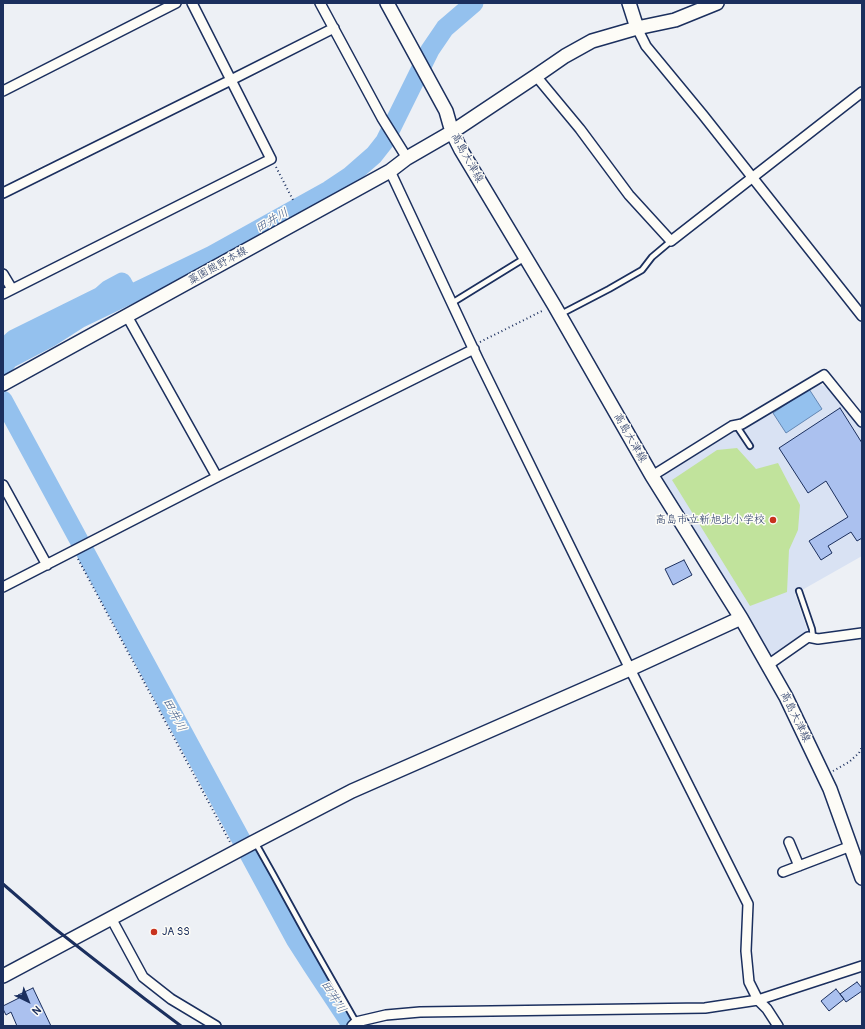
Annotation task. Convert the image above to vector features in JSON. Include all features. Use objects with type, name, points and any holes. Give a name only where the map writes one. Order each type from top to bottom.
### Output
[{"type":"main road","name":"高島大津線","points":[[387,3],[446,111],[452,132],[461,150],[526,257],[652,476],[741,618],[786,697],[830,789],[862,878]]},
{"type":"main road","points":[[629,3],[637,28]]},
{"type":"main road","name":"藁園熊野本線","points":[[6,383],[390,171],[407,158],[452,132],[564,56],[592,41],[637,28],[675,20],[717,3]]},
{"type":"main road","points":[[3,976],[253,842],[352,791],[630,669],[741,618]]},
{"type":"street","points":[[3,90],[176,3]]},
{"type":"street","points":[[3,294],[270,159],[192,3]]},
{"type":"street","points":[[320,3],[382,118],[407,158]]},
{"type":"street","points":[[3,193],[334,28]]},
{"type":"street","points":[[637,28],[646,46],[703,115],[862,316]]},
{"type":"street","points":[[536,76],[580,129],[630,195],[671,241],[862,92]]},
{"type":"street","points":[[390,171],[474,349],[630,669],[748,904],[746,951],[749,982],[758,1000],[767,1009],[778,1026]]},
{"type":"street","points":[[3,274],[12,289]]},
{"type":"street","points":[[127,316],[217,477]]},
{"type":"street","points":[[3,587],[217,477],[474,349]]},
{"type":"street","points":[[652,476],[732,426],[742,424],[824,375],[862,422]]},
{"type":"street","points":[[3,485],[47,565]]},
{"type":"street","points":[[768,665],[808,637],[818,639],[862,633]]},
{"type":"street","points":[[789,842],[799,866]]},
{"type":"street","points":[[783,872],[851,846]]},
{"type":"street","points":[[111,918],[143,977],[171,999],[216,1026]]},
{"type":"street","points":[[355,1024],[386,1015],[420,1012],[705,1008],[758,1000],[862,966]]},
{"type":"lane","points":[[557,310],[609,289],[642,270],[652,257],[671,241]]},
{"type":"lane","points":[[452,303],[526,257]]},
{"type":"lane","points":[[736,425],[750,446]]},
{"type":"lane","points":[[799,591],[812,629],[813,638]]},
{"type":"lane","points":[[253,842],[273,874],[355,1024]]},
{"type":"path","points":[[270,159],[293,200]]},
{"type":"path","points":[[474,349],[475,344],[557,310]]},
{"type":"path","points":[[73,551],[238,851]]},
{"type":"path","points":[[824,776],[849,762],[860,753],[862,747]]},
{"type":"shaded area","name":"高島市立新旭北小学校","points":[[821,385],[828,387],[862,430],[862,556],[795,594],[808,632],[770,657],[661,480],[666,473],[736,430],[811,386]]},
{"type":"green space","points":[[737,448],[756,469],[778,463],[800,505],[798,530],[789,550],[787,592],[750,606],[672,480],[717,450]]},
{"type":"water","points":[[809,389],[822,409],[786,433],[773,413]]},
{"type":"building","points":[[840,408],[862,443],[862,538],[857,541],[851,532],[828,546],[832,553],[821,560],[809,541],[848,517],[826,481],[808,493],[779,448]]},
{"type":"building","points":[[684,560],[692,575],[673,585],[665,569]]},
{"type":"building","points":[[857,982],[862,988],[862,991],[846,1002],[840,994]]},
{"type":"building","points":[[33,988],[51,1026],[17,1026],[11,1012],[6,1015],[3,1009],[3,1006],[19,998],[18,995]]},
{"type":"building","points":[[836,989],[844,999],[829,1011],[821,1001]]},
{"type":"waterway","name":"田井川","points":[[3,367],[9,359],[51,337],[79,319],[212,255],[329,190],[350,176],[374,155],[385,141],[430,50],[445,28],[474,3]]},
{"type":"waterway","points":[[3,349],[14,339],[101,296],[109,289],[122,282],[129,295]]},
{"type":"waterway","name":"田井川","points":[[3,400],[295,939],[352,1026]]},
{"type":"railway","points":[[3,884],[54,928],[181,1026]]},
{"type":"place","name":"高島市立新旭北小学校","points":[[773,520]]},
{"type":"place","name":"JA SS","points":[[154,932]]}]
